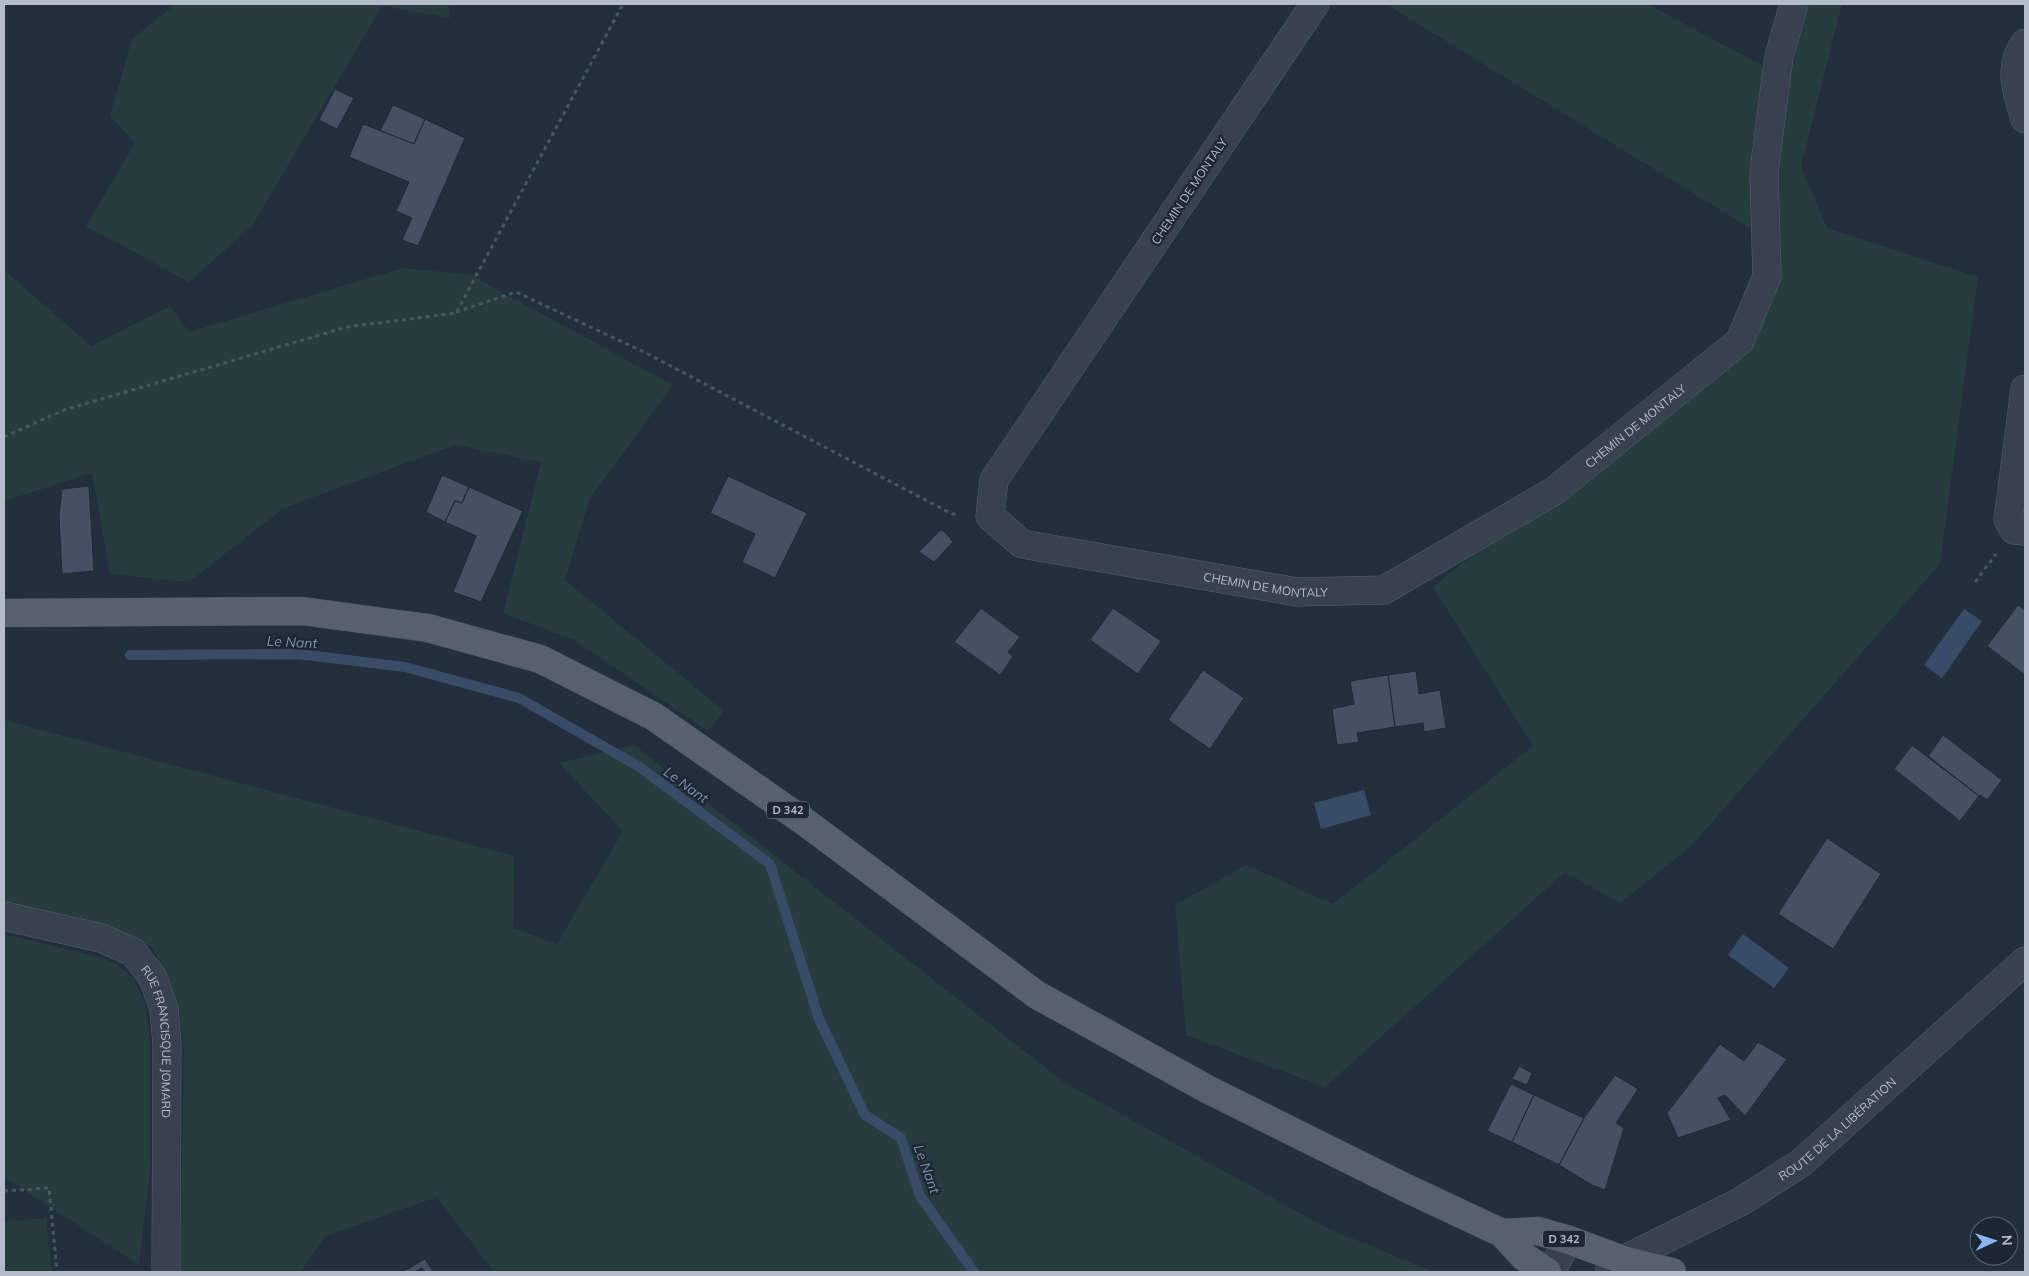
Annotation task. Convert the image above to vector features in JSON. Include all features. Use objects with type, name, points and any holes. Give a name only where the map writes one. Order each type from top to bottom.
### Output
[{"type":"main road","name":"D 342","points":[[4,613],[302,611],[428,628],[540,660],[653,716],[805,822],[1037,995],[1207,1089],[1406,1188],[1502,1233],[1523,1256],[1548,1272]]},
{"type":"main road","name":"D 342","points":[[1502,1233],[1538,1231],[1569,1240],[1616,1266],[1672,1272]]},
{"type":"street","name":"CHEMIN DE MONTALY","points":[[1315,4],[994,480],[990,516],[1022,544],[1297,592],[1384,590],[1554,491],[1740,341],[1767,276],[1764,172],[1779,56],[1794,4]]},
{"type":"street","points":[[2025,43],[2019,52],[2014,67],[2018,95],[2025,119]]},
{"type":"street","points":[[2017,526],[2025,390]]},
{"type":"street","name":"RUE FRANCISQUE JOMARD","points":[[4,916],[101,938],[133,952],[153,978],[164,1009],[167,1044],[166,1272]]},
{"type":"street","name":"ROUTE DE LA LIBÉRATION","points":[[1616,1266],[1740,1202],[1801,1163],[2025,961]]},
{"type":"street","points":[[1548,1272],[1569,1240]]},
{"type":"path","points":[[456,313],[623,4]]},
{"type":"path","points":[[4,437],[64,410],[346,327],[456,313],[516,292],[646,353],[952,514],[990,516]]},
{"type":"path","points":[[4,1191],[49,1188],[57,1272]]},
{"type":"green space","points":[[176,4],[448,4],[450,18],[382,6],[252,226],[189,282],[86,226],[135,143],[110,116],[132,39]]},
{"type":"green space","points":[[1386,4],[1647,4],[1777,73],[1795,4],[1842,4],[1801,166],[1827,228],[1978,277],[1940,564],[1690,847],[1620,903],[1565,872],[1325,1087],[1186,1035],[1175,905],[1246,865],[1333,904],[1533,746],[1433,587],[1740,341],[1766,238]]},
{"type":"green space","points":[[403,268],[470,275],[673,385],[590,498],[565,580],[724,711],[708,731],[574,640],[503,613],[541,462],[455,445],[284,508],[189,582],[110,574],[92,473],[4,501],[4,270],[91,346],[170,306],[189,332]]},
{"type":"green space","points":[[4,720],[514,856],[513,928],[557,944],[623,831],[559,763],[634,745],[1065,1083],[1325,1227],[1434,1272],[494,1272],[437,1197],[326,1236],[300,1272],[180,1272],[184,1050],[179,1009],[152,946],[4,902]]},
{"type":"green space","points":[[4,934],[106,959],[119,966],[134,979],[145,1004],[150,1038],[150,1173],[139,1265],[4,1177]]},
{"type":"green space","points":[[46,1218],[52,1272],[4,1272],[4,1222]]},
{"type":"water","points":[[1964,609],[1982,621],[1942,678],[1924,665]]},
{"type":"water","points":[[1364,790],[1371,815],[1321,829],[1314,803]]},
{"type":"water","points":[[1743,934],[1789,968],[1774,988],[1728,955]]},
{"type":"building","points":[[335,89],[354,98],[337,129],[319,120]]},
{"type":"building","points":[[393,105],[425,119],[414,144],[380,131]]},
{"type":"building","points":[[425,119],[465,138],[418,246],[402,240],[412,218],[396,211],[409,182],[349,157],[363,124],[414,144]]},
{"type":"building","points":[[442,475],[469,487],[462,503],[455,501],[445,522],[426,512]]},
{"type":"building","points":[[728,476],[807,513],[775,578],[742,562],[755,534],[710,513]]},
{"type":"building","points":[[89,486],[94,571],[62,574],[59,516],[62,489]]},
{"type":"building","points":[[469,487],[523,511],[481,602],[453,592],[476,536],[445,522],[455,501],[462,503]]},
{"type":"building","points":[[940,530],[945,532],[953,542],[934,562],[919,552]]},
{"type":"building","points":[[2018,605],[2025,610],[2025,675],[1987,646]]},
{"type":"building","points":[[981,608],[1020,637],[1008,652],[1013,657],[1000,675],[954,642]]},
{"type":"building","points":[[1113,608],[1161,641],[1138,674],[1090,640]]},
{"type":"building","points":[[1203,670],[1244,698],[1210,749],[1168,720]]},
{"type":"building","points":[[1416,671],[1419,694],[1440,690],[1446,728],[1424,732],[1423,723],[1395,727],[1388,675]]},
{"type":"building","points":[[1388,675],[1395,727],[1357,733],[1359,742],[1337,745],[1332,709],[1354,704],[1350,681]]},
{"type":"building","points":[[1943,735],[2002,780],[1987,800],[1979,796],[1928,756]]},
{"type":"building","points":[[1912,745],[1979,796],[1960,821],[1894,769]]},
{"type":"building","points":[[1827,838],[1881,874],[1833,949],[1778,914]]},
{"type":"building","points":[[1758,1042],[1787,1059],[1745,1116],[1725,1095],[1718,1098],[1731,1120],[1678,1138],[1667,1113],[1720,1044],[1744,1061]]},
{"type":"building","points":[[1519,1066],[1532,1073],[1527,1085],[1512,1079]]},
{"type":"building","points":[[1615,1075],[1638,1089],[1616,1123],[1624,1128],[1605,1190],[1592,1185],[1559,1165],[1584,1118]]},
{"type":"building","points":[[1511,1084],[1534,1095],[1512,1142],[1487,1131]]},
{"type":"building","points":[[1534,1095],[1584,1118],[1559,1165],[1512,1142]]},
{"type":"building","points":[[425,1259],[433,1272],[425,1272],[422,1268],[414,1272],[402,1272]]},
{"type":"waterway","name":"Le Nant","points":[[130,655],[298,654],[405,667],[519,698],[638,766],[770,864],[819,1019],[865,1115],[901,1138],[920,1196],[974,1272]]}]
